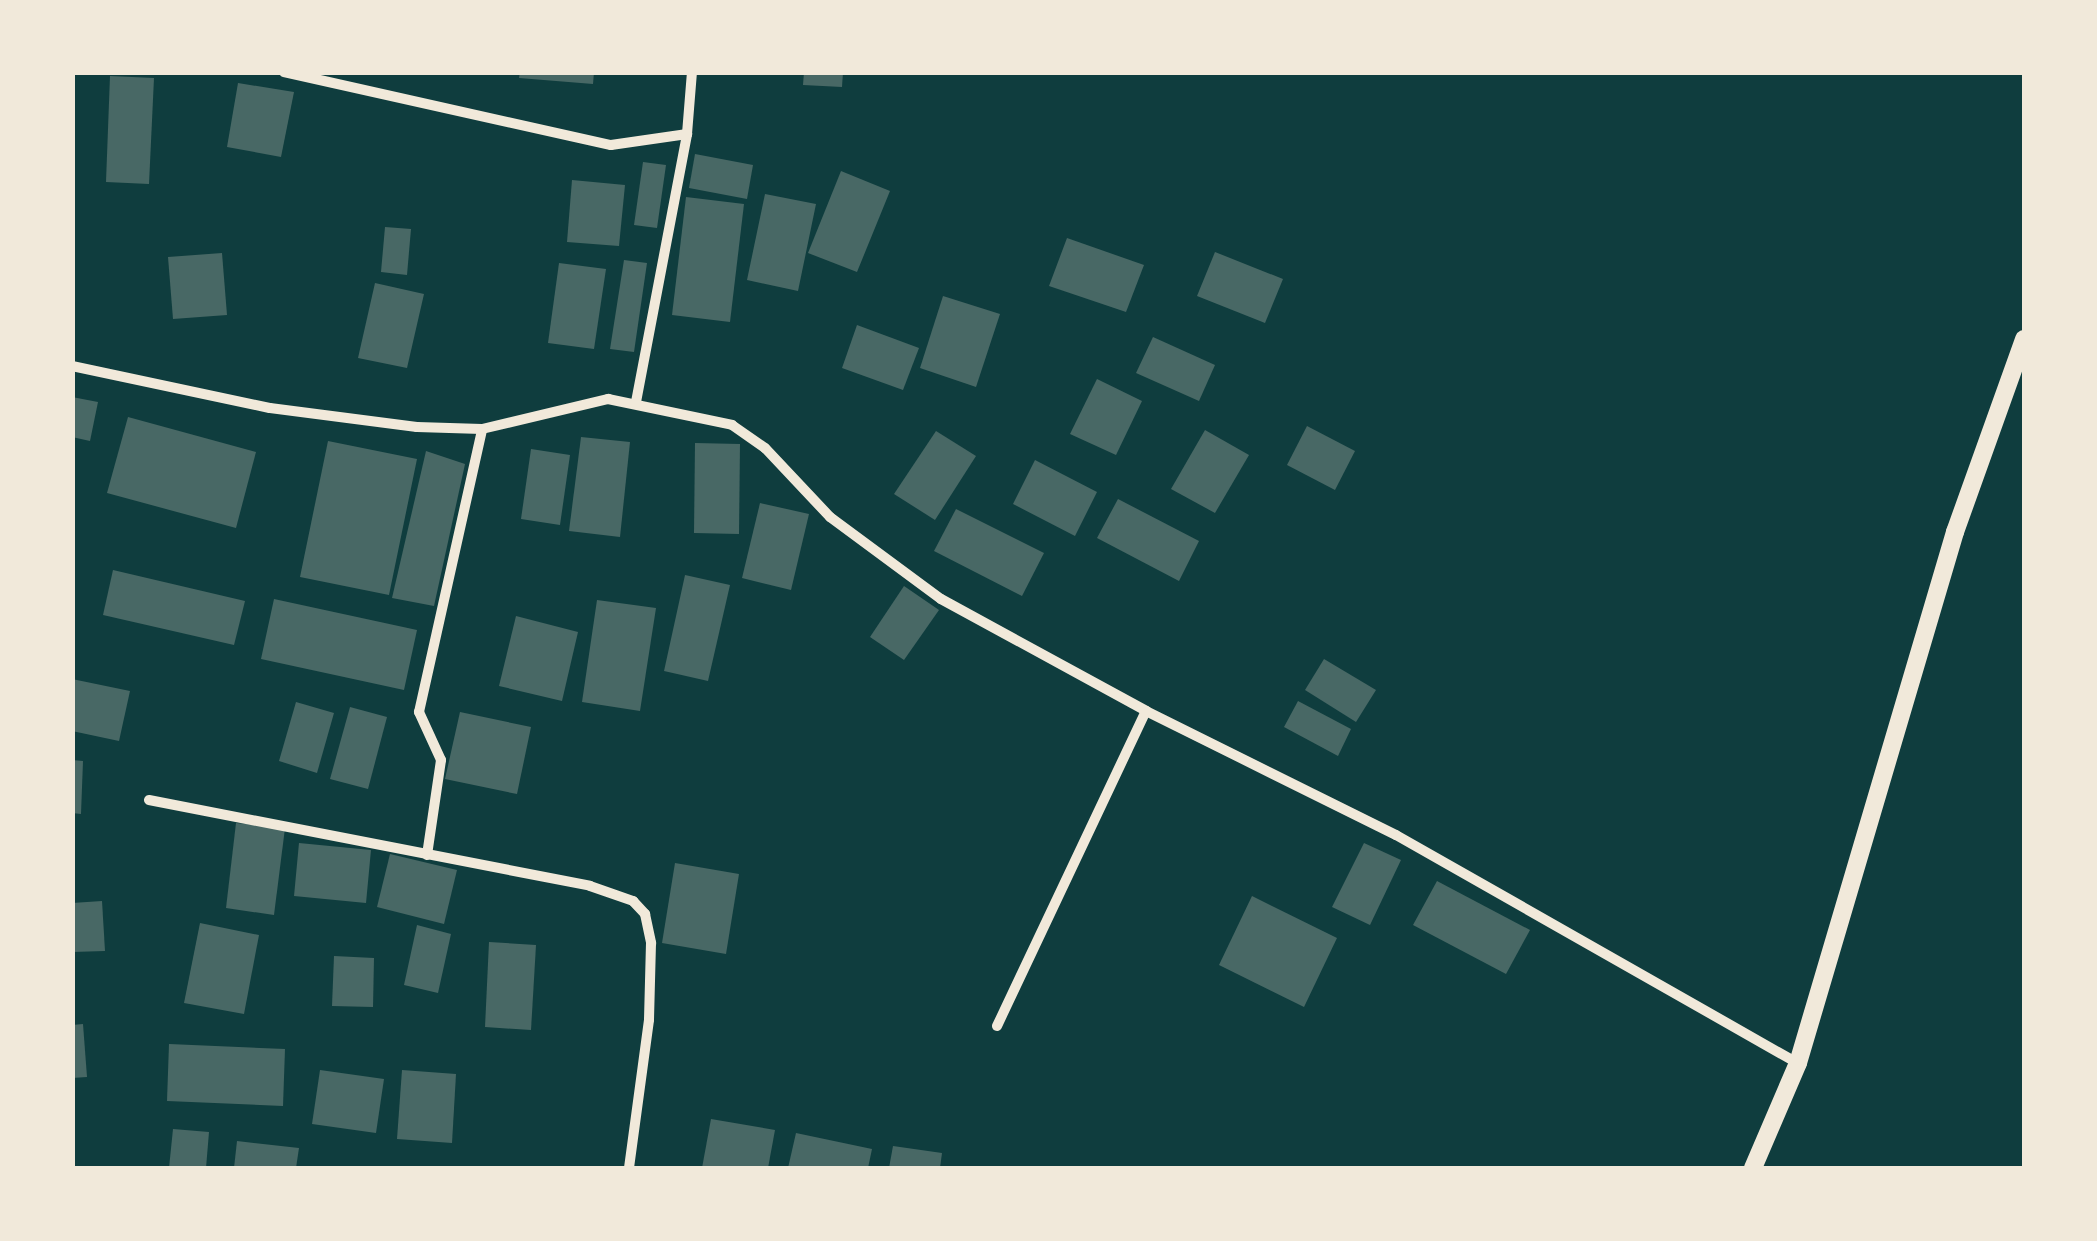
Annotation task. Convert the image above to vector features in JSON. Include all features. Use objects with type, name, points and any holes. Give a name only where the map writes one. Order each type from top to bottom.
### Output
[{"type":"street","points":[[284,72],[610,145],[687,134]]},
{"type":"street","points":[[636,402],[687,134],[692,72]]},
{"type":"street","points":[[1753,1168],[1798,1063],[1955,532],[2024,339]]},
{"type":"street","points":[[72,366],[270,408],[482,429],[608,399],[732,425],[765,448],[830,517],[942,599],[1146,711],[1396,835],[1798,1063]]},
{"type":"street","points":[[427,855],[441,760],[419,712],[482,429]]},
{"type":"street","points":[[997,1026],[1146,711]]},
{"type":"street","points":[[150,800],[610,892],[644,914],[651,943],[649,1020],[629,1168]]},
{"type":"building","points":[[520,72],[594,72],[593,84],[519,78]]},
{"type":"building","points":[[804,72],[843,72],[842,87],[803,85]]},
{"type":"building","points":[[110,76],[154,78],[149,184],[106,182]]},
{"type":"building","points":[[238,83],[294,92],[281,157],[227,147]]},
{"type":"building","points":[[695,154],[753,165],[747,199],[689,188]]},
{"type":"building","points":[[643,162],[666,165],[657,228],[634,225]]},
{"type":"building","points":[[841,171],[890,191],[857,272],[808,253]]},
{"type":"building","points":[[572,180],[625,185],[619,246],[567,242]]},
{"type":"building","points":[[765,194],[816,204],[798,291],[747,280]]},
{"type":"building","points":[[686,197],[744,204],[730,322],[672,315]]},
{"type":"building","points":[[385,227],[411,229],[407,275],[381,272]]},
{"type":"building","points":[[1067,238],[1144,265],[1126,312],[1049,286]]},
{"type":"building","points":[[1215,252],[1283,279],[1265,323],[1197,296]]},
{"type":"building","points":[[222,253],[227,315],[173,319],[168,257]]},
{"type":"building","points":[[624,260],[647,263],[634,352],[610,349]]},
{"type":"building","points":[[559,263],[606,269],[594,349],[548,343]]},
{"type":"building","points":[[375,283],[424,294],[407,368],[358,358]]},
{"type":"building","points":[[943,296],[1000,314],[976,387],[920,368]]},
{"type":"building","points":[[857,325],[919,348],[903,390],[842,368]]},
{"type":"building","points":[[1153,337],[1215,365],[1199,401],[1136,373]]},
{"type":"building","points":[[1097,379],[1142,401],[1116,455],[1070,434]]},
{"type":"building","points":[[72,397],[98,402],[90,441],[72,437]]},
{"type":"building","points":[[128,417],[256,452],[236,528],[107,493]]},
{"type":"building","points":[[1307,426],[1355,451],[1335,490],[1287,465]]},
{"type":"building","points":[[1205,430],[1249,455],[1215,513],[1171,489]]},
{"type":"building","points":[[936,431],[976,456],[935,520],[894,494]]},
{"type":"building","points":[[581,437],[630,442],[620,537],[569,531]]},
{"type":"building","points":[[328,441],[417,459],[389,595],[300,577]]},
{"type":"building","points":[[695,443],[740,444],[739,534],[694,533]]},
{"type":"building","points":[[531,449],[570,455],[560,525],[521,519]]},
{"type":"building","points":[[426,451],[465,464],[434,606],[392,598]]},
{"type":"building","points":[[1035,460],[1097,492],[1075,536],[1013,504]]},
{"type":"building","points":[[1118,499],[1199,541],[1179,581],[1097,538]]},
{"type":"building","points":[[760,503],[809,514],[791,590],[742,578]]},
{"type":"building","points":[[956,509],[1044,553],[1022,596],[934,551]]},
{"type":"building","points":[[113,570],[245,601],[234,645],[103,615]]},
{"type":"building","points":[[685,575],[730,585],[708,681],[664,671]]},
{"type":"building","points":[[904,586],[939,610],[904,660],[870,637]]},
{"type":"building","points":[[274,599],[417,630],[404,690],[261,659]]},
{"type":"building","points":[[597,600],[656,608],[640,711],[582,702]]},
{"type":"building","points":[[516,616],[578,632],[562,701],[499,686]]},
{"type":"building","points":[[1324,659],[1376,690],[1356,722],[1305,690]]},
{"type":"building","points":[[72,679],[130,691],[119,741],[72,731]]},
{"type":"building","points":[[1298,701],[1351,729],[1338,756],[1284,727]]},
{"type":"building","points":[[296,702],[334,713],[317,773],[279,761]]},
{"type":"building","points":[[350,707],[387,717],[368,789],[330,779]]},
{"type":"building","points":[[460,712],[531,727],[517,794],[445,779]]},
{"type":"building","points":[[72,760],[83,761],[81,814],[72,813]]},
{"type":"building","points":[[236,823],[285,828],[274,915],[226,908]]},
{"type":"building","points":[[299,843],[371,850],[366,903],[294,896]]},
{"type":"building","points":[[1364,843],[1401,860],[1370,925],[1332,907]]},
{"type":"building","points":[[390,854],[457,870],[444,924],[377,907]]},
{"type":"building","points":[[675,863],[739,874],[726,954],[662,943]]},
{"type":"building","points":[[1437,881],[1530,930],[1506,974],[1413,925]]},
{"type":"building","points":[[1252,896],[1337,938],[1304,1007],[1219,965]]},
{"type":"building","points":[[102,901],[105,951],[72,952],[72,903]]},
{"type":"building","points":[[200,923],[259,935],[244,1014],[184,1003]]},
{"type":"building","points":[[417,925],[451,934],[438,993],[404,985]]},
{"type":"building","points":[[489,942],[536,945],[531,1030],[485,1027]]},
{"type":"building","points":[[334,956],[374,958],[373,1007],[332,1006]]},
{"type":"building","points":[[83,1024],[87,1077],[72,1078],[72,1025]]},
{"type":"building","points":[[169,1044],[285,1049],[283,1106],[167,1101]]},
{"type":"building","points":[[320,1070],[384,1079],[376,1133],[312,1124]]},
{"type":"building","points":[[402,1070],[456,1074],[452,1143],[397,1139]]},
{"type":"building","points":[[711,1119],[775,1130],[768,1168],[702,1168]]},
{"type":"building","points":[[173,1129],[209,1132],[206,1168],[169,1168]]},
{"type":"building","points":[[796,1133],[872,1149],[868,1168],[788,1168]]},
{"type":"building","points":[[237,1141],[299,1148],[296,1168],[234,1168]]},
{"type":"building","points":[[893,1146],[942,1153],[940,1168],[889,1168]]}]
